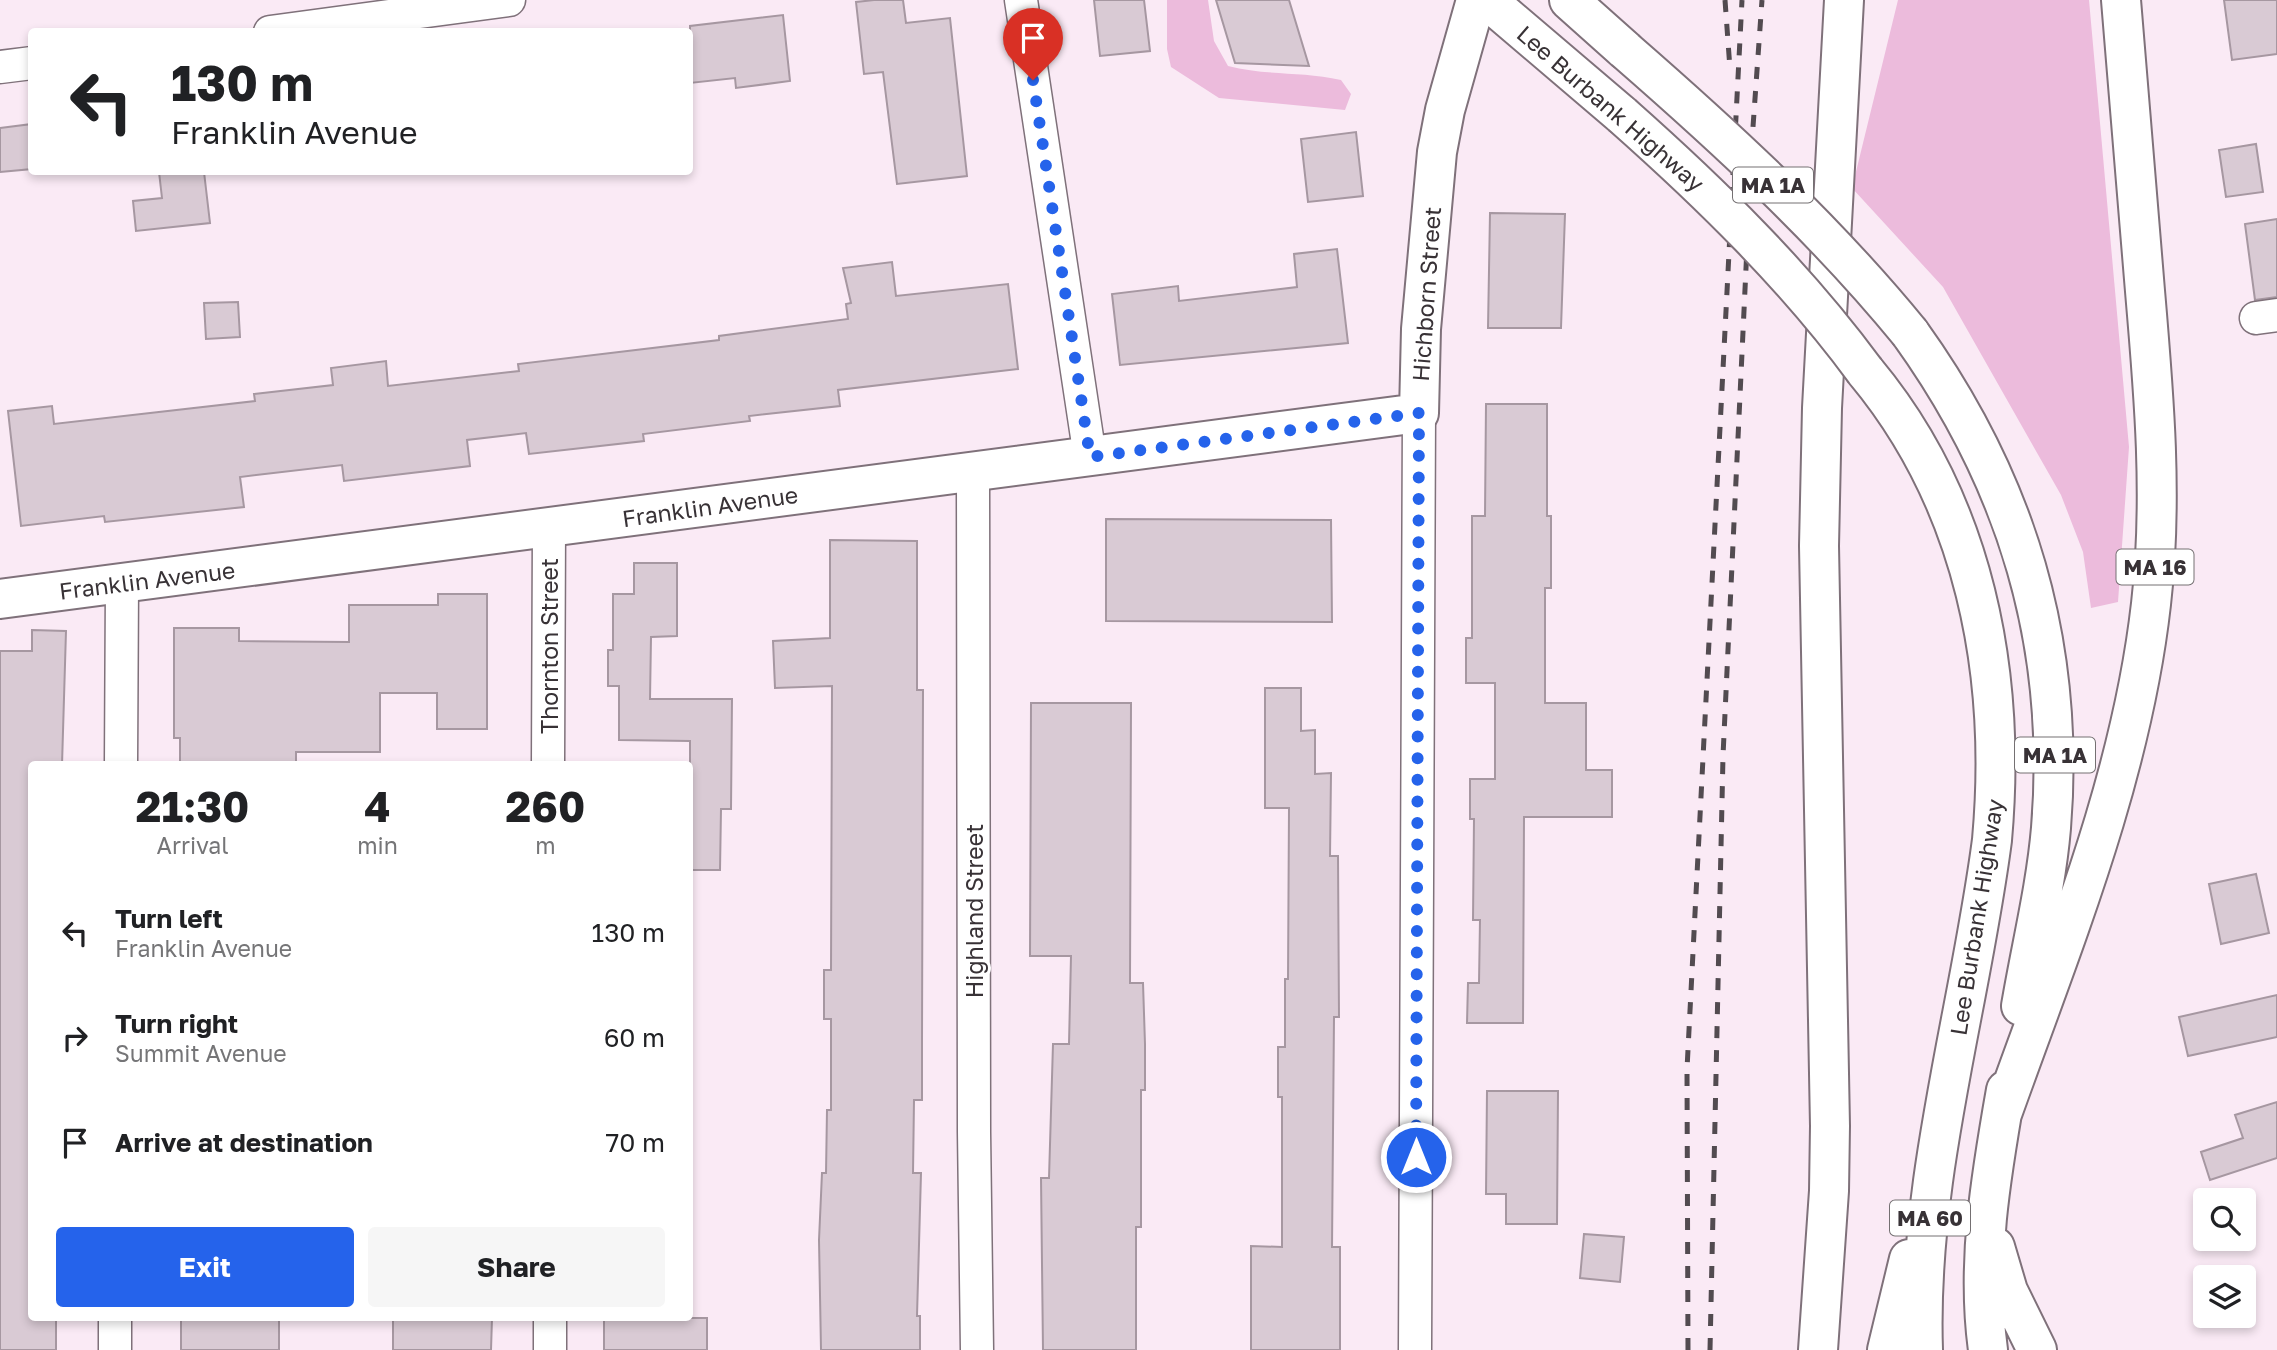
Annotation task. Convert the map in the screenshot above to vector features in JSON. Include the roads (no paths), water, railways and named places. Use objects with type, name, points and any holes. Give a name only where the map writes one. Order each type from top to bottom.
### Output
[{"type":"main road","name":"Hichborn Street","points":[[1419,413],[1421,330],[1437,152],[1445,110],[1476,0]]},
{"type":"main road","name":"Lee Burbank Highway","points":[[1488,0],[1692,177],[1820,313],[1866,371],[1914,440],[1945,500],[1978,598],[1992,677],[1997,746],[1992,840],[1949,1086],[1931,1211],[1923,1350]]},
{"type":"main road","name":"MA 1A","points":[[1569,0],[1715,130],[1827,237],[1910,333],[1951,393],[2003,497],[2032,582],[2052,692],[2054,764],[2051,830],[2002,1114],[1990,1204],[2001,1271],[2016,1310],[2037,1350]]},
{"type":"main road","points":[[1818,1350],[1830,1138],[1820,628],[1820,476],[1844,0]]},
{"type":"main road","name":"MA 16","points":[[2002,1114],[2079,898],[2115,784],[2141,672],[2152,594],[2158,509],[2155,415],[2121,0]]},
{"type":"main road","name":"Franklin Avenue","points":[[0,599],[1419,413]]},
{"type":"main road","name":"MA 1A","points":[[1887,1350],[1949,1086]]},
{"type":"main road","name":"MA 60","points":[[1988,1350],[1983,1283],[1990,1204]]},
{"type":"street","points":[[300,28],[509,0]]},
{"type":"street","points":[[1021,0],[1090,457]]},
{"type":"street","points":[[0,67],[28,64]]},
{"type":"street","name":"Hichborn Street","points":[[1415,1350],[1419,413]]},
{"type":"street","name":"Highland Street","points":[[974,471],[974,1132],[978,1350]]},
{"type":"street","name":"Thornton Street","points":[[548,761],[549,527]]},
{"type":"street","points":[[121,761],[122,583]]},
{"type":"street","points":[[115,1321],[115,1350]]},
{"type":"street","points":[[550,1321],[550,1350]]},
{"type":"railway","points":[[1725,0],[1730,69]]},
{"type":"railway","points":[[1688,1350],[1687,1069],[1742,0]]},
{"type":"railway","points":[[1710,1350],[1723,756],[1752,141],[1762,0]]}]
